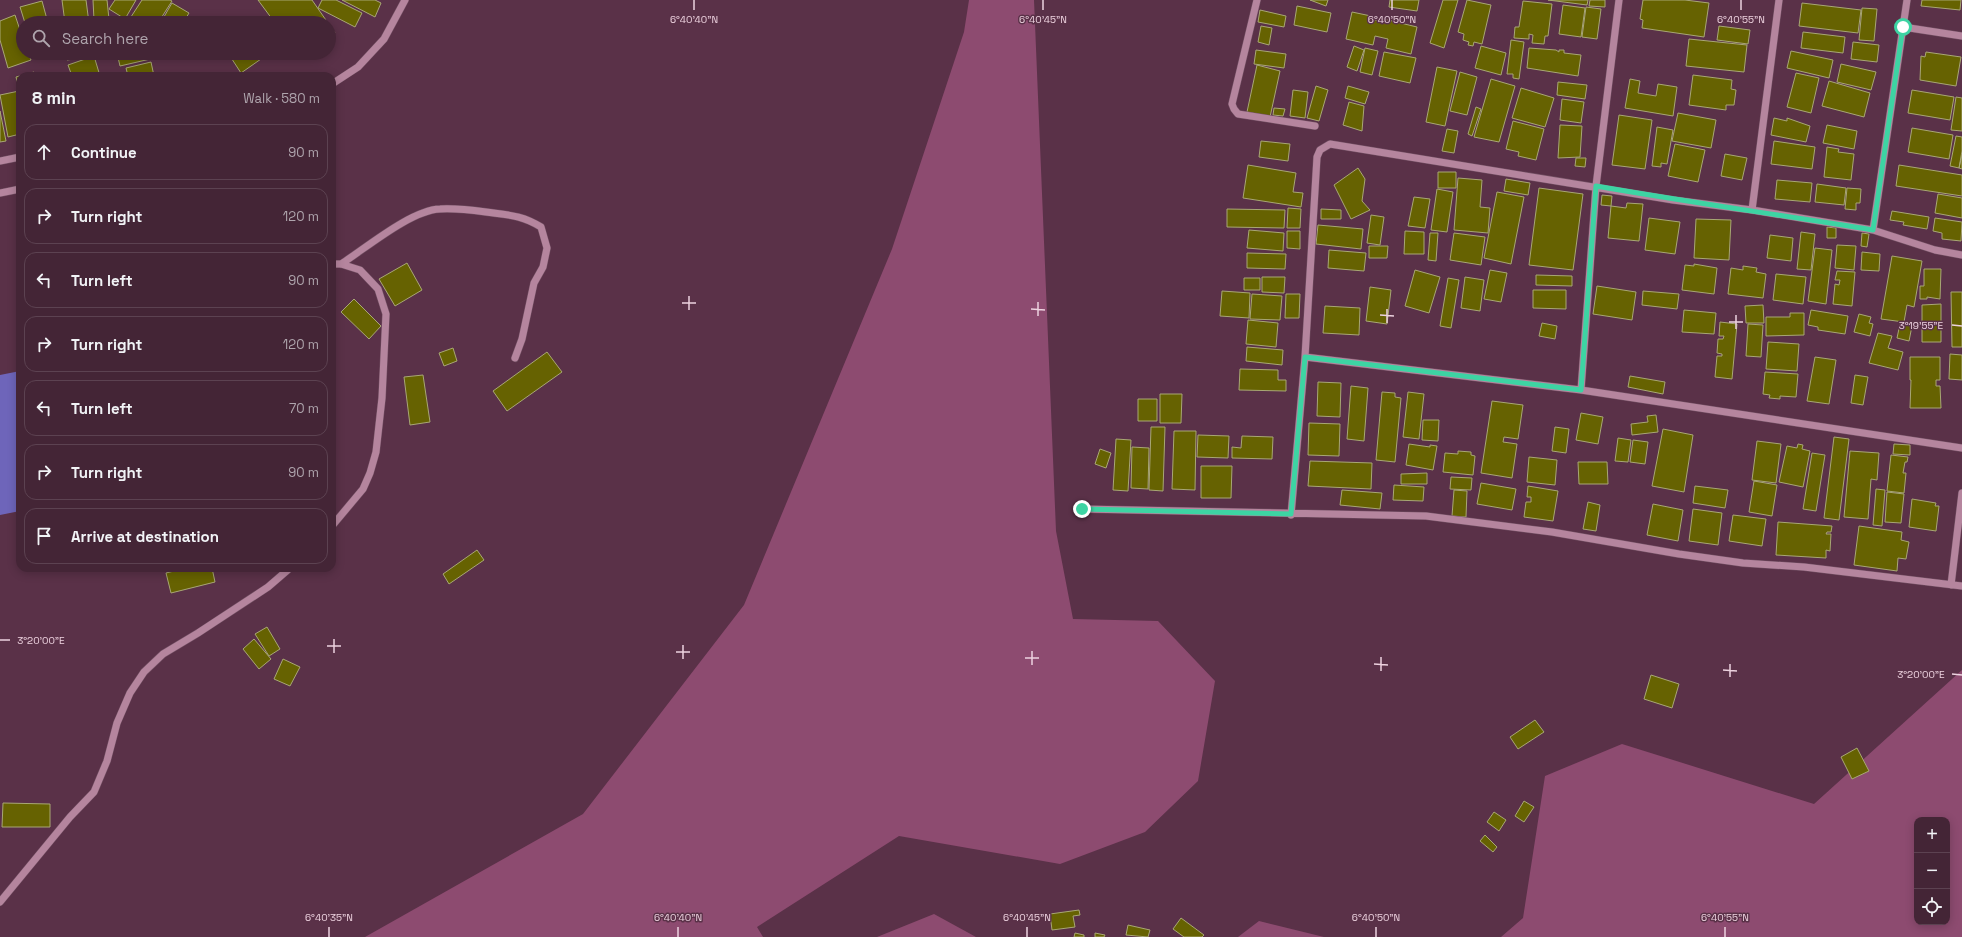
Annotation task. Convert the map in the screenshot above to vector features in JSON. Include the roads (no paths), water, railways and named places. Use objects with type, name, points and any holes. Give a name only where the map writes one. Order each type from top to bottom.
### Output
[{"type":"street","points":[[336,81],[358,67],[384,39],[405,0]]},
{"type":"street","points":[[1257,0],[1232,104],[1234,110],[1238,114],[1315,126]]},
{"type":"street","points":[[1581,390],[1596,186],[1619,0]]},
{"type":"street","points":[[1752,210],[1779,0]]},
{"type":"street","points":[[1873,230],[1907,0]]},
{"type":"street","points":[[1903,27],[1962,36]]},
{"type":"street","points":[[1291,514],[1305,357],[1317,157],[1324,146],[1330,144],[1596,186],[1673,200],[1752,210],[1873,230],[1935,250],[1962,255]]},
{"type":"street","points":[[0,161],[16,158]]},
{"type":"street","points":[[0,193],[16,190]]},
{"type":"street","points":[[342,264],[405,221],[422,213],[439,209],[466,210],[527,218],[541,227],[547,248],[543,266],[534,283],[522,339],[515,358]]},
{"type":"street","points":[[336,264],[342,264],[360,270],[378,288],[386,314],[382,398],[376,452],[363,489],[336,521]]},
{"type":"street","points":[[1305,357],[1581,390],[1962,448]]},
{"type":"street","points":[[1951,585],[1962,493]]},
{"type":"street","points":[[1082,509],[1426,516],[1552,532],[1736,562],[1804,567],[1962,586]]},
{"type":"street","points":[[0,902],[70,817],[94,792],[107,761],[117,723],[130,693],[144,672],[163,654],[268,587],[285,572]]}]
